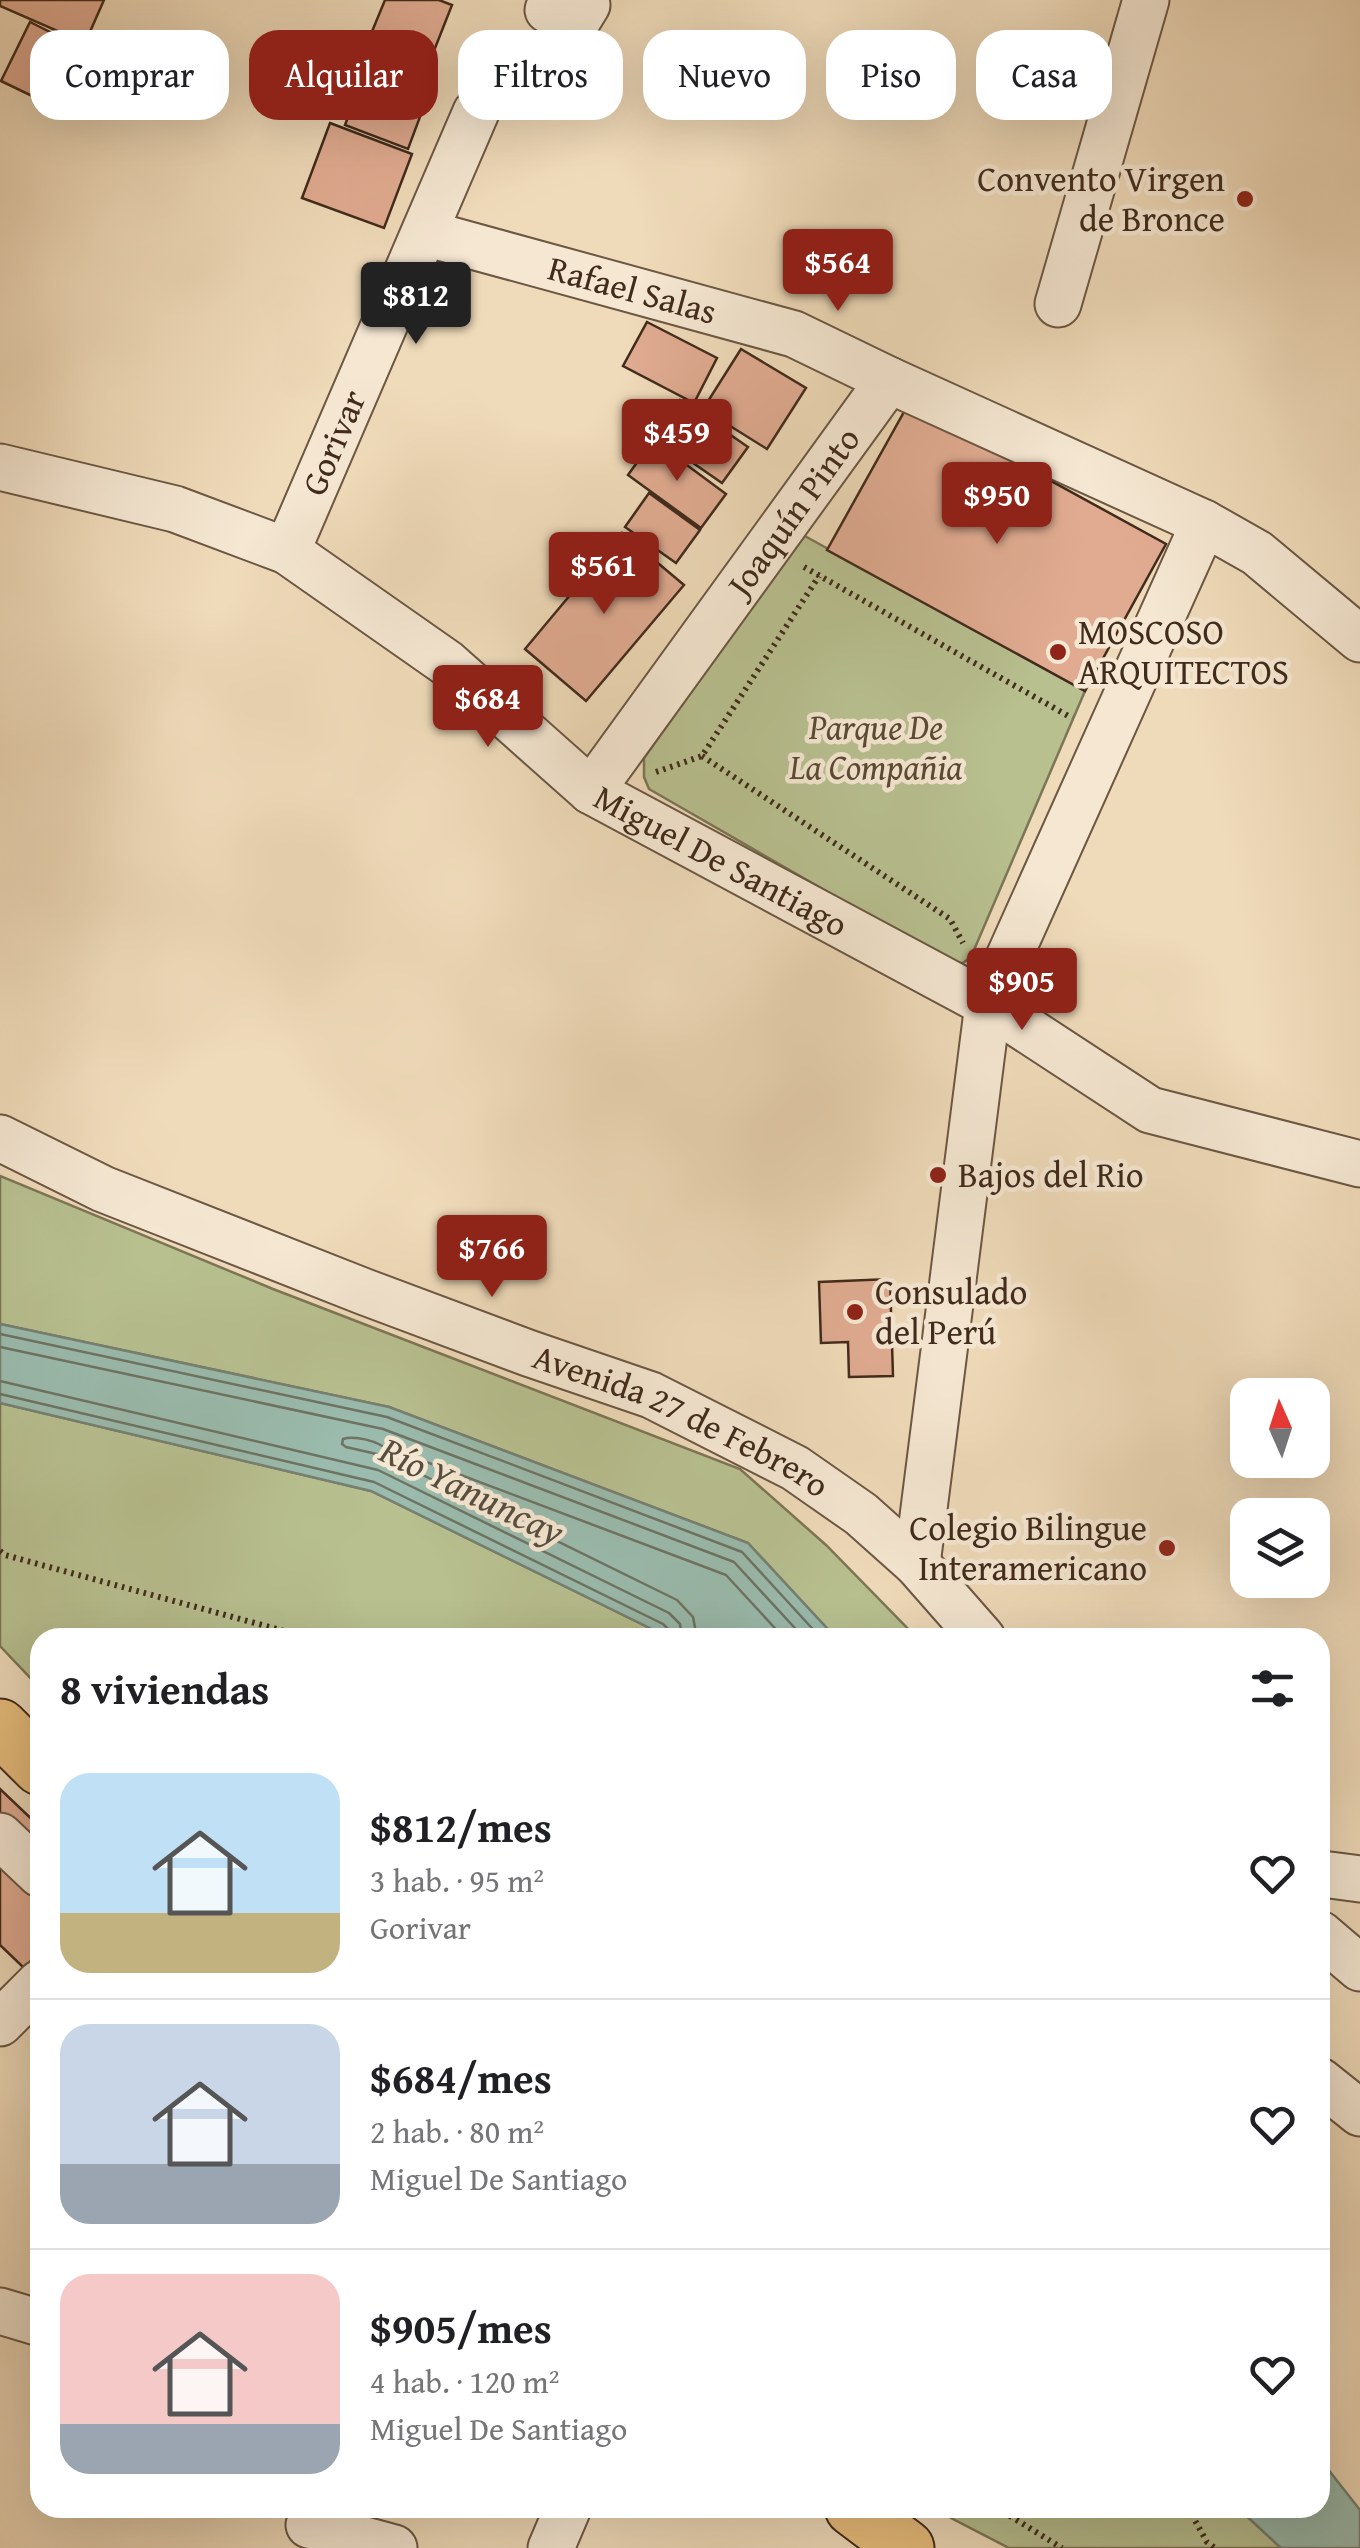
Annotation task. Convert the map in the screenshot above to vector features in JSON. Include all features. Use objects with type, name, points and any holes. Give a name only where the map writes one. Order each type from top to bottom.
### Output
[{"type":"main road","points":[[0,1727],[30,1756]]},
{"type":"main road","points":[[866,2518],[906,2548]]},
{"type":"street","points":[[1058,304],[1146,0]]},
{"type":"street","name":"Gorivar","points":[[286,551],[473,120]]},
{"type":"street","name":"Rafael Salas","points":[[425,233],[794,334],[1204,523],[1257,552],[1360,639]]},
{"type":"street","name":"Joaquín Pinto","points":[[591,791],[889,380]]},
{"type":"street","name":"Miguel De Santiago","points":[[0,468],[176,510],[286,551],[447,663],[591,791],[988,1004],[1150,1110],[1360,1164]]},
{"type":"street","points":[[917,1564],[988,1004],[1204,523]]},
{"type":"street","name":"Avenida 27 de Febrero","points":[[0,1138],[103,1189],[330,1279],[651,1395],[795,1468],[861,1514],[917,1564],[973,1628]]},
{"type":"street","points":[[0,1836],[30,1864]]},
{"type":"street","points":[[1330,1875],[1360,1879]]},
{"type":"street","points":[[1330,1942],[1360,1968]]},
{"type":"street","points":[[0,2023],[30,1993]]},
{"type":"street","points":[[1330,2089],[1360,2113]]},
{"type":"street","points":[[0,2311],[30,2320]]},
{"type":"street","points":[[551,2548],[564,2518]]},
{"type":"street","points":[[309,2525],[394,2548]]},
{"type":"path","points":[[531,30],[567,5]]},
{"type":"path","points":[[768,548],[1109,735]]},
{"type":"path","points":[[591,791],[702,756],[819,576]]},
{"type":"path","points":[[702,756],[950,919],[970,956],[988,1004]]},
{"type":"path","points":[[2,1555],[273,1628]]},
{"type":"path","points":[[1013,2518],[1062,2548]]},
{"type":"path","points":[[1194,2518],[1207,2542],[1216,2548]]},
{"type":"green space","name":"Parque De La Compañia","points":[[803,535],[1085,691],[971,957],[963,963],[951,963],[649,789],[644,777],[644,758]]},
{"type":"green space","points":[[0,1176],[273,1289],[740,1469],[826,1545],[907,1628],[827,1628],[748,1543],[389,1407],[0,1324]]},
{"type":"green space","points":[[0,1403],[371,1491],[650,1628],[30,1628],[30,1678],[0,1646]]},
{"type":"green space","points":[[951,2518],[1249,2518],[1281,2548],[1009,2548]]},
{"type":"water","name":"Río Yanuncay","points":[[0,1324],[389,1407],[748,1543],[827,1628],[650,1628],[371,1491],[0,1403]]},
{"type":"water","points":[[1330,2472],[1360,2510],[1360,2548],[1281,2548],[1249,2518],[1330,2518]]},
{"type":"building","points":[[0,0],[104,0],[91,30],[55,30],[0,6]]},
{"type":"building","points":[[385,0],[439,0],[452,5],[438,41],[438,30],[373,30]]},
{"type":"building","points":[[30,22],[46,30],[30,30],[30,95],[1,81]]},
{"type":"building","points":[[347,120],[419,120],[408,149],[345,125]]},
{"type":"building","points":[[330,123],[412,154],[384,228],[302,198]]},
{"type":"building","points":[[647,322],[717,358],[694,403],[623,366]]},
{"type":"building","points":[[741,349],[806,388],[767,449],[703,409]]},
{"type":"building","points":[[680,400],[748,447],[722,483],[654,436]]},
{"type":"building","points":[[909,403],[1166,544],[1085,691],[827,550]]},
{"type":"building","points":[[653,440],[726,494],[701,528],[628,475]]},
{"type":"building","points":[[649,493],[700,530],[676,563],[625,527]]},
{"type":"building","points":[[622,533],[684,585],[586,701],[525,649]]},
{"type":"building","name":"Consulado del Perú","points":[[890,1279],[893,1376],[849,1377],[848,1342],[821,1343],[819,1282]]},
{"type":"building","points":[[0,1789],[30,1818],[30,1962],[24,1968],[0,1945]]},
{"type":"place","name":"Convento Virgen de Bronce","points":[[1245,199]]},
{"type":"place","name":"MOSCOSO ARQUITECTOS","points":[[1058,652]]},
{"type":"place","name":"Bajos del Rio","points":[[938,1175]]},
{"type":"place","name":"Consulado del Perú","points":[[855,1312]]},
{"type":"place","name":"Colegio Bilingue Interamericano","points":[[1167,1548]]}]
